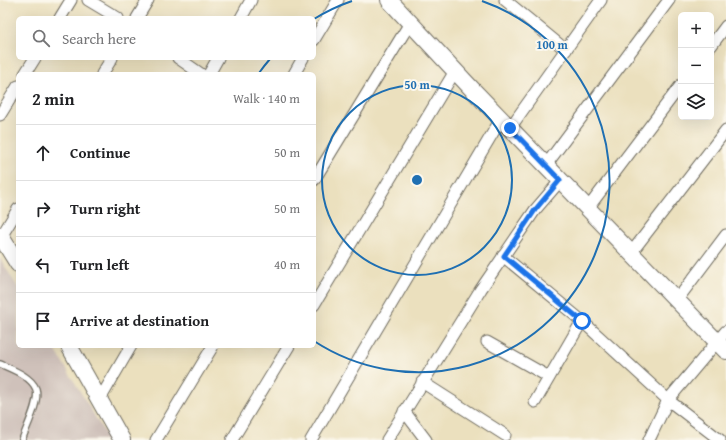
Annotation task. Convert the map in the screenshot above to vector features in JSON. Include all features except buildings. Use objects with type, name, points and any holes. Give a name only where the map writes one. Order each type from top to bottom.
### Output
[{"type":"street","points":[[61,16],[70,0]]},
{"type":"street","points":[[88,0],[115,16]]},
{"type":"street","points":[[138,16],[148,0]]},
{"type":"street","points":[[242,16],[251,0]]},
{"type":"street","points":[[316,37],[338,0]]},
{"type":"street","points":[[389,0],[505,124],[677,300],[723,342],[668,400],[649,440]]},
{"type":"street","points":[[505,0],[566,50]]},
{"type":"street","points":[[311,440],[505,124],[566,50],[601,0]]},
{"type":"street","points":[[546,165],[669,0]]},
{"type":"street","points":[[316,177],[410,23]]},
{"type":"street","points":[[714,42],[726,26]]},
{"type":"street","points":[[26,72],[34,60]]},
{"type":"street","points":[[103,72],[111,60]]},
{"type":"street","points":[[181,60],[198,72]]},
{"type":"street","points":[[210,72],[217,60]]},
{"type":"street","points":[[295,72],[302,60]]},
{"type":"street","points":[[316,302],[455,71]]},
{"type":"street","points":[[0,115],[16,89]]},
{"type":"street","points":[[588,208],[678,89]]},
{"type":"street","points":[[631,253],[726,130]]},
{"type":"street","points":[[387,440],[422,382],[504,256],[535,210],[560,180]]},
{"type":"street","points":[[16,212],[0,236],[16,261]]},
{"type":"street","points":[[677,300],[726,235]]},
{"type":"street","points":[[504,256],[582,321],[668,400],[720,440]]},
{"type":"street","points":[[535,402],[582,321]]},
{"type":"street","points":[[487,342],[549,377]]},
{"type":"street","points":[[70,348],[122,440]]},
{"type":"street","points":[[99,401],[130,348]]},
{"type":"street","points":[[156,440],[212,348]]},
{"type":"street","points":[[232,440],[288,348]]},
{"type":"street","points":[[422,382],[505,435]]},
{"type":"street","points":[[404,411],[426,440]]},
{"type":"lane","points":[[0,364],[30,381],[36,389],[35,402],[22,440]]},
{"type":"shaded area","points":[[0,258],[16,285],[16,348],[54,348],[109,440],[0,440]]},
{"type":"route","points":[[510,128],[560,180],[535,210],[504,256],[582,321]]}]
